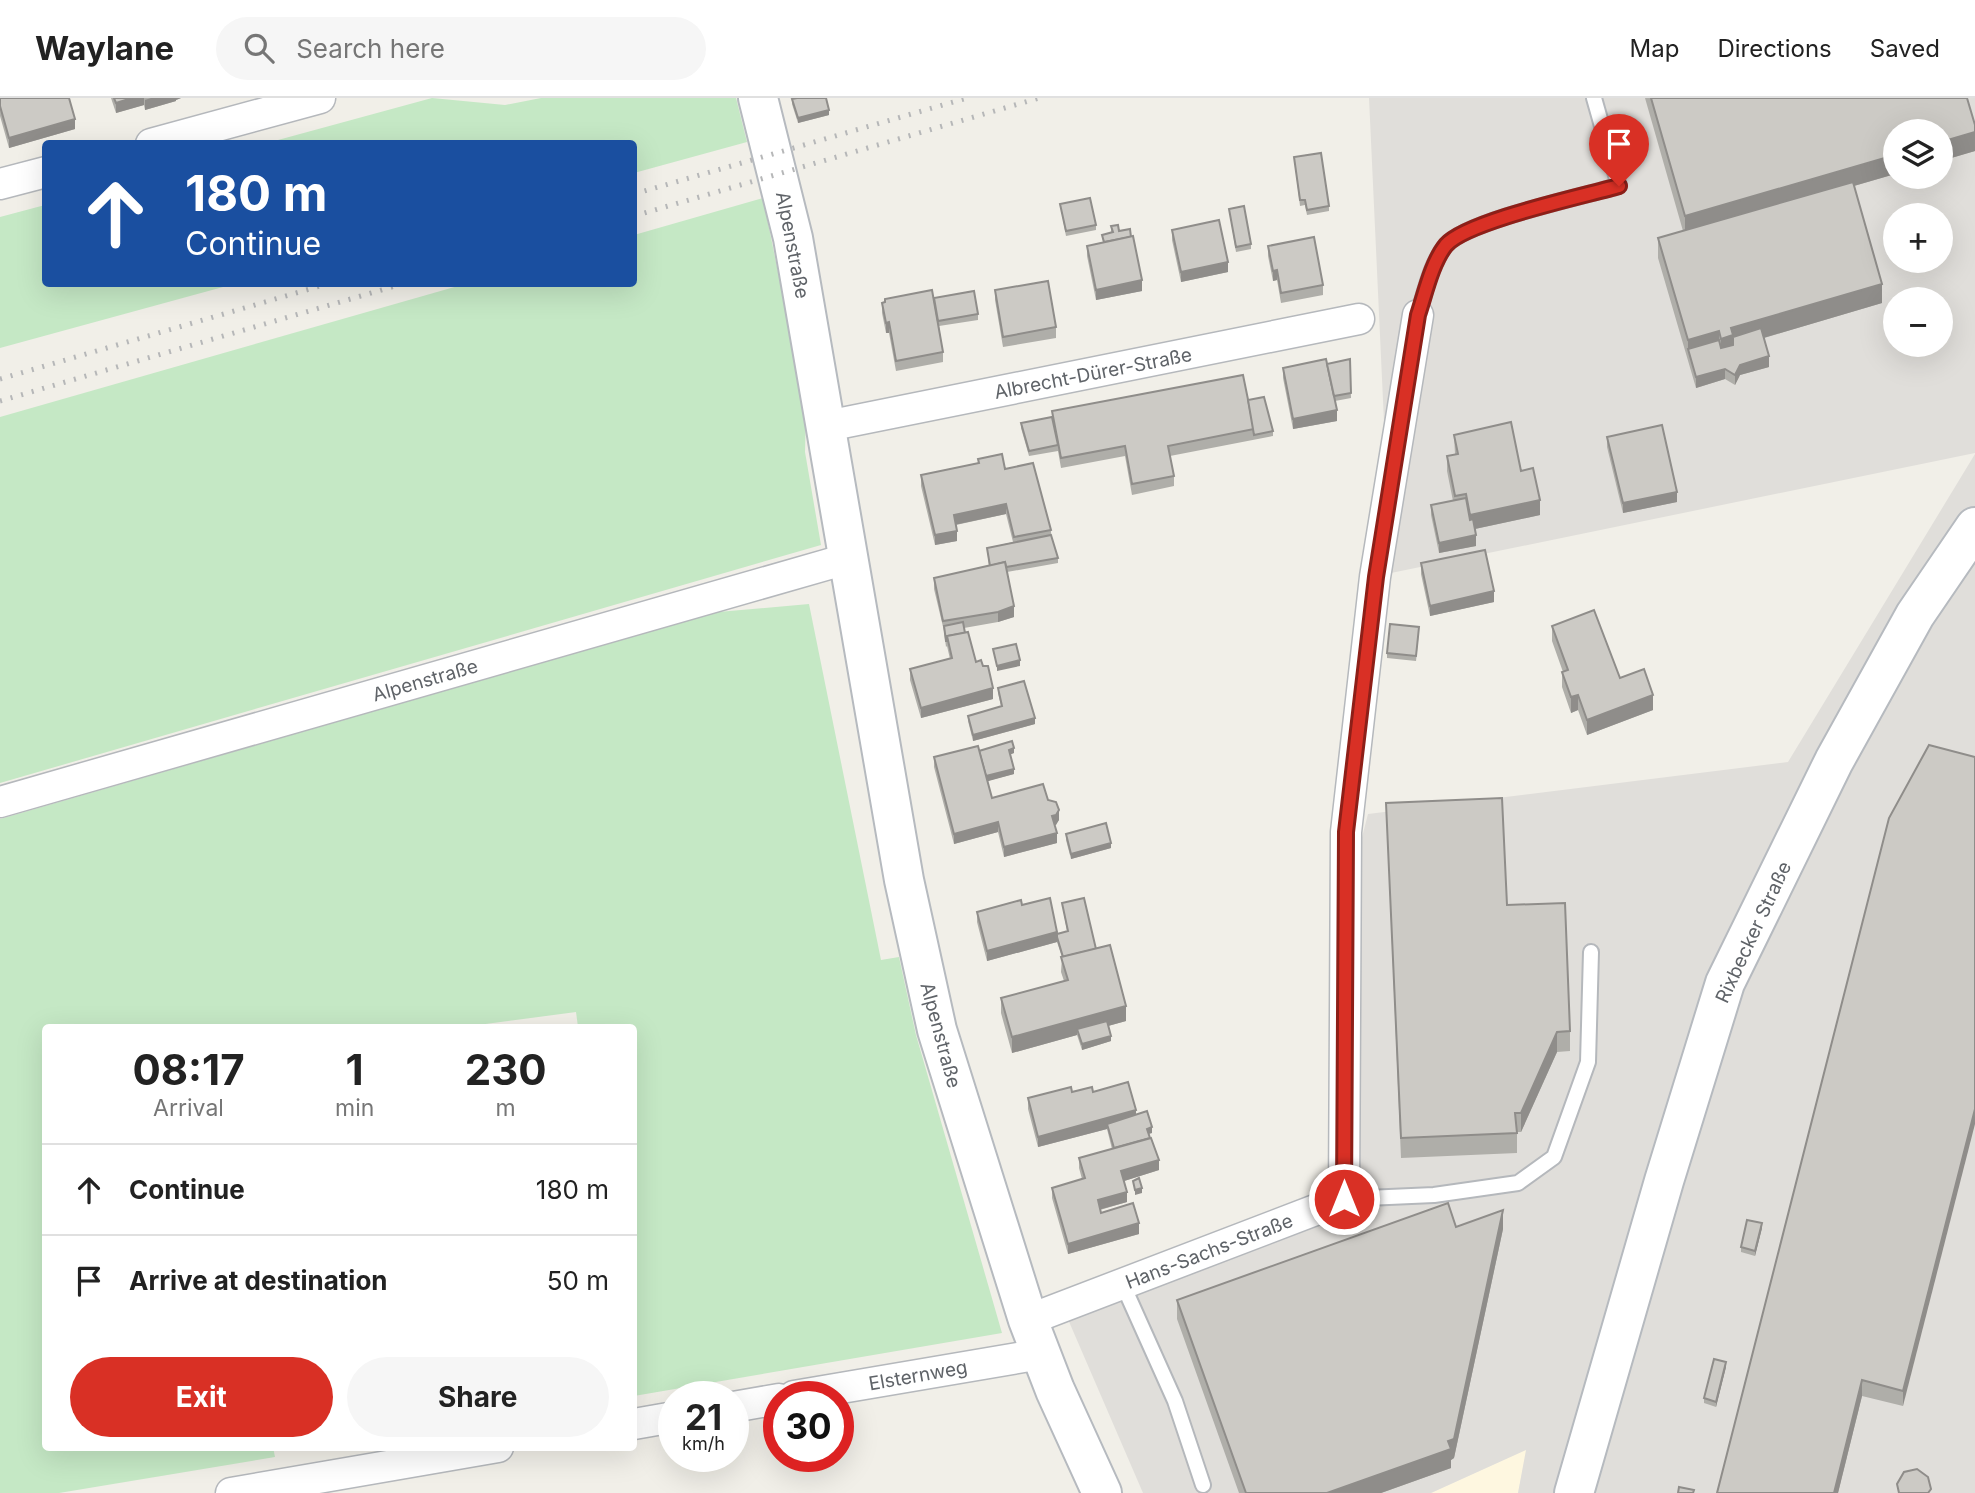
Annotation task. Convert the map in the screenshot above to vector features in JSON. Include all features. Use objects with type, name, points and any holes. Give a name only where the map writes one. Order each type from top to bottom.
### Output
[{"type":"street","points":[[166,140],[320,98]]},
{"type":"street","name":"Alpenstraße","points":[[758,98],[791,227],[904,880],[937,1030],[1035,1337],[1055,1390],[1102,1493]]},
{"type":"street","points":[[0,184],[42,173]]},
{"type":"street","points":[[1344,1199],[1346,832],[1376,577],[1418,315]]},
{"type":"street","name":"Albrecht-Dürer-Straße","points":[[827,426],[1359,319]]},
{"type":"street","name":"Rixbecker Straße","points":[[1574,1493],[1664,1181],[1726,983],[1834,761],[1916,615],[1975,527]]},
{"type":"street","name":"Alpenstraße","points":[[0,802],[850,558]]},
{"type":"street","name":"Hans-Sachs-Straße","points":[[1035,1337],[1124,1285],[1344,1199]]},
{"type":"street","name":"Elsternweg","points":[[854,1381],[1035,1337]]},
{"type":"street","points":[[637,1423],[658,1420]]},
{"type":"street","points":[[231,1493],[475,1451]]},
{"type":"lane","points":[[1418,315],[1430,275],[1446,245],[1463,232],[1486,223],[1619,186],[1594,98]]},
{"type":"lane","points":[[1344,1199],[1434,1195],[1518,1183],[1554,1157],[1588,1062],[1591,951]]},
{"type":"lane","points":[[1124,1285],[1175,1401],[1203,1485]]},
{"type":"shaded area","points":[[1369,98],[1975,98],[1975,453],[1391,573]]},
{"type":"shaded area","points":[[1975,454],[1975,1493],[1518,1493],[1526,1450],[1431,1493],[1143,1493],[1067,1317],[1349,1201],[1358,853],[1368,814],[1788,762]]},
{"type":"shaded area","points":[[1527,1449],[1518,1493],[1431,1493]]},
{"type":"green space","points":[[432,98],[505,105],[541,98],[736,98],[747,142],[637,172],[637,140],[278,140]]},
{"type":"green space","points":[[763,198],[806,410],[805,452],[821,545],[0,783],[0,417],[455,287],[637,287],[637,234]]},
{"type":"green space","points":[[42,206],[42,287],[223,287],[0,348],[0,217]]},
{"type":"green space","points":[[809,604],[881,960],[899,957],[916,1035],[1002,1333],[722,1381],[658,1381],[658,1392],[637,1395],[637,1024],[578,1024],[576,1012],[486,1024],[42,1024],[42,1451],[274,1451],[275,1457],[59,1493],[0,1493],[0,819],[718,612]]},
{"type":"building","points":[[0,98],[69,98],[75,119],[9,138]]},
{"type":"building","points":[[114,98],[132,98],[116,103]]},
{"type":"building","points":[[826,98],[829,110],[798,118],[792,99]]},
{"type":"building","points":[[1651,98],[1967,98],[1975,132],[1953,138],[1953,119],[1883,119],[1883,158],[1685,216]]},
{"type":"building","points":[[1321,153],[1329,206],[1307,210],[1305,200],[1300,200],[1294,157]]},
{"type":"building","points":[[1853,182],[1882,284],[1731,328],[1733,335],[1721,339],[1719,331],[1688,340],[1658,238]]},
{"type":"building","points":[[1090,198],[1096,225],[1066,231],[1060,204]]},
{"type":"building","points":[[1244,206],[1251,244],[1236,247],[1229,209]]},
{"type":"building","points":[[1219,220],[1228,262],[1181,272],[1172,230]]},
{"type":"building","points":[[1118,225],[1119,231],[1130,229],[1131,237],[1104,242],[1102,235],[1113,232],[1111,226]]},
{"type":"building","points":[[1133,236],[1142,280],[1096,290],[1087,246]]},
{"type":"building","points":[[1314,237],[1323,285],[1281,293],[1277,270],[1273,271],[1268,246]]},
{"type":"building","points":[[1048,281],[1056,327],[1003,337],[995,290]]},
{"type":"building","points":[[932,290],[943,352],[896,361],[889,322],[886,323],[882,303],[885,299]]},
{"type":"building","points":[[974,291],[978,314],[938,321],[934,298]]},
{"type":"building","points":[[1761,328],[1769,356],[1740,365],[1735,375],[1725,369],[1696,377],[1688,349],[1719,340],[1721,348],[1733,345],[1733,337]]},
{"type":"building","points":[[1326,359],[1337,410],[1293,419],[1283,368]]},
{"type":"building","points":[[1350,359],[1351,393],[1334,396],[1327,364]]},
{"type":"building","points":[[1243,375],[1254,429],[1168,446],[1174,476],[1132,484],[1125,446],[1061,458],[1052,411]]},
{"type":"building","points":[[1264,397],[1273,431],[1254,435],[1248,400]]},
{"type":"building","points":[[1052,417],[1058,445],[1029,451],[1021,423]]},
{"type":"building","points":[[1511,422],[1521,471],[1533,468],[1540,500],[1470,515],[1466,494],[1455,496],[1447,456],[1458,454],[1454,435]]},
{"type":"building","points":[[1662,425],[1677,492],[1623,503],[1607,437]]},
{"type":"building","points":[[1002,454],[1005,469],[1033,463],[1051,530],[1014,537],[1006,504],[954,515],[957,531],[935,535],[921,475],[979,463],[978,459]]},
{"type":"building","points":[[1466,498],[1476,535],[1439,543],[1431,505]]},
{"type":"building","points":[[1051,535],[1058,558],[1006,567],[1005,562],[990,566],[987,548]]},
{"type":"building","points":[[1485,550],[1494,591],[1430,606],[1421,563]]},
{"type":"building","points":[[1005,562],[1014,606],[998,612],[943,621],[934,578]]},
{"type":"building","points":[[1594,610],[1620,678],[1644,669],[1653,695],[1587,720],[1578,695],[1571,697],[1562,672],[1568,670],[1552,626]]},
{"type":"building","points":[[963,622],[965,633],[947,636],[946,641],[944,626]]},
{"type":"building","points":[[1390,624],[1419,627],[1416,656],[1387,653]]},
{"type":"building","points":[[968,632],[976,662],[981,660],[983,666],[988,666],[993,688],[921,708],[910,669],[952,658],[947,636]]},
{"type":"building","points":[[1016,644],[1020,660],[997,666],[993,649]]},
{"type":"building","points":[[1024,681],[1035,718],[973,735],[968,716],[1002,706],[998,688]]},
{"type":"building","points":[[1012,741],[1014,748],[1009,750],[1014,769],[986,776],[979,751]]},
{"type":"building","points":[[1929,745],[1975,757],[1975,1109],[1903,1391],[1862,1380],[1834,1493],[1717,1493],[1889,818]]},
{"type":"building","points":[[978,746],[992,798],[1043,784],[1048,800],[1056,802],[1059,810],[1052,816],[1057,833],[1004,847],[998,822],[954,834],[934,757]]},
{"type":"building","points":[[1502,798],[1507,905],[1565,903],[1570,1031],[1557,1032],[1521,1113],[1515,1113],[1517,1133],[1401,1138],[1386,803]]},
{"type":"building","points":[[1106,823],[1111,843],[1071,854],[1066,834]]},
{"type":"building","points":[[1050,898],[1057,932],[987,951],[977,912],[1021,900],[1022,905]]},
{"type":"building","points":[[1084,898],[1096,949],[1063,957],[1057,937],[1057,934],[1068,931],[1062,903]]},
{"type":"building","points":[[1110,945],[1126,1006],[1012,1037],[1001,998],[1068,980],[1061,957]]},
{"type":"building","points":[[1107,1021],[1111,1036],[1082,1044],[1077,1029]]},
{"type":"building","points":[[1128,1082],[1136,1110],[1038,1137],[1028,1098],[1071,1087],[1072,1092],[1092,1087],[1093,1092]]},
{"type":"building","points":[[1147,1111],[1152,1127],[1147,1129],[1150,1138],[1114,1148],[1107,1124]]},
{"type":"building","points":[[1151,1138],[1159,1160],[1121,1171],[1127,1192],[1098,1200],[1101,1213],[1133,1203],[1139,1223],[1068,1244],[1052,1188],[1085,1178],[1079,1158]]},
{"type":"building","points":[[1139,1178],[1142,1188],[1135,1190],[1133,1181]]},
{"type":"building","points":[[1448,1203],[1456,1227],[1503,1210],[1454,1439],[1448,1441],[1451,1449],[1327,1493],[1246,1493],[1177,1300]]},
{"type":"building","points":[[1747,1220],[1762,1223],[1755,1251],[1741,1247]]},
{"type":"building","points":[[1714,1359],[1726,1362],[1716,1402],[1704,1398]]},
{"type":"building","points":[[1917,1469],[1928,1477],[1931,1489],[1928,1493],[1899,1493],[1897,1484],[1904,1472]]},
{"type":"building","points":[[1679,1487],[1694,1490],[1693,1493],[1678,1493]]},
{"type":"railway","points":[[637,193],[967,98]]},
{"type":"railway","points":[[637,215],[1039,98]]},
{"type":"railway","points":[[0,379],[317,287]]},
{"type":"railway","points":[[0,401],[392,287]]},
{"type":"route","points":[[1344,1199],[1346,832],[1376,577],[1418,315],[1430,275],[1446,245],[1463,232],[1486,223],[1619,186]]}]
